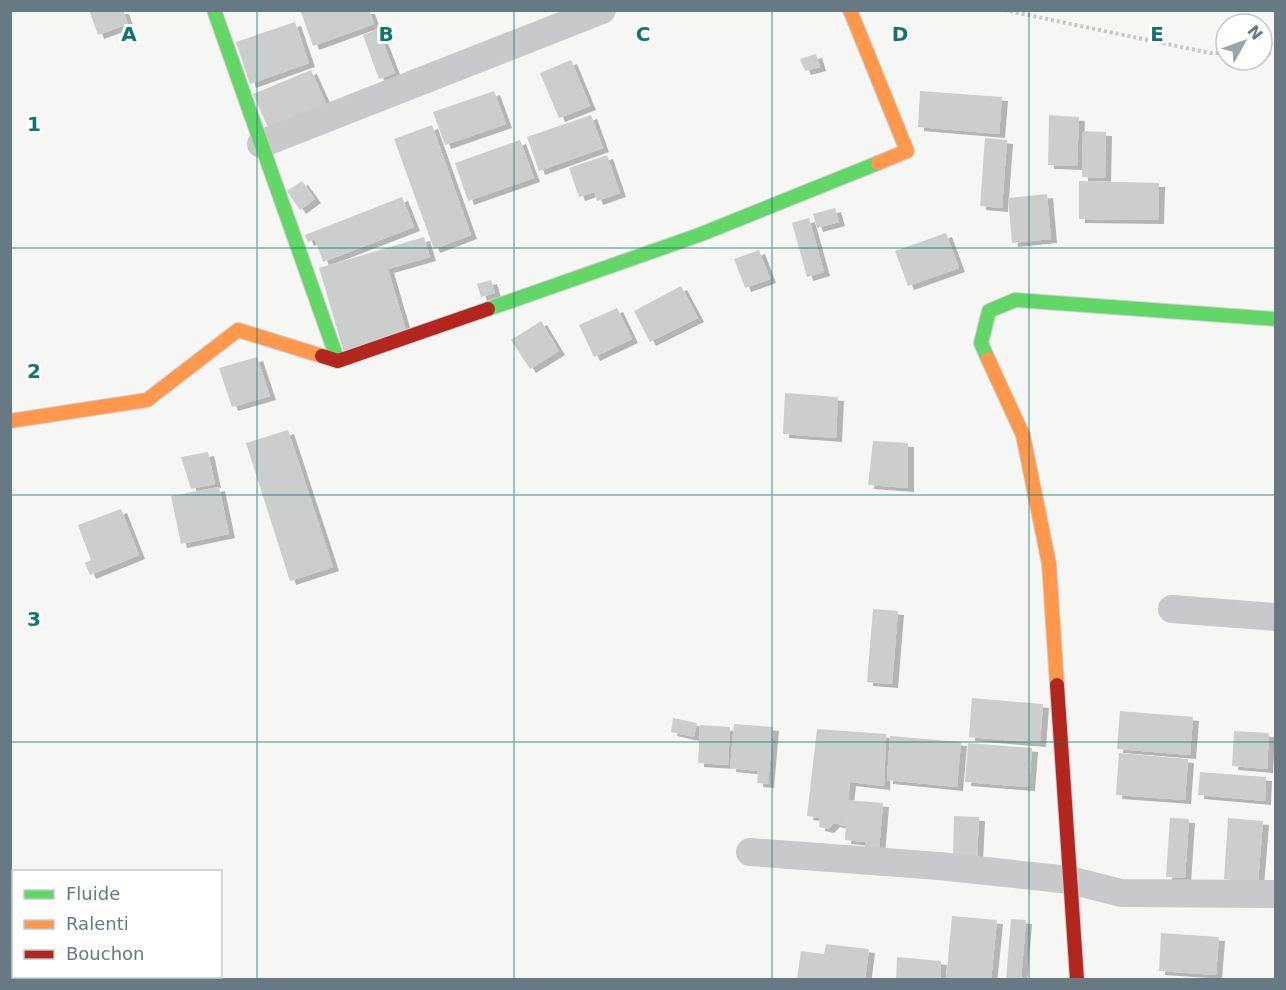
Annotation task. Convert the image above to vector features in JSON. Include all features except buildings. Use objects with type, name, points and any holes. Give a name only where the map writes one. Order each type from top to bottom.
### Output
[{"type":"street","points":[[214,10],[338,361]]},
{"type":"street","points":[[261,144],[602,10]]},
{"type":"street","points":[[10,421],[147,400],[238,330],[338,361],[699,235],[907,151],[850,10]]},
{"type":"street","points":[[1077,980],[1049,564],[1023,435],[981,343],[988,312],[1014,300],[1275,319]]},
{"type":"street","points":[[1172,609],[1275,617]]},
{"type":"street","points":[[750,852],[939,866],[1070,880],[1120,893],[1275,894]]},
{"type":"path","points":[[1004,10],[1214,53]]},
{"type":"traffic: fast","points":[[214,10],[338,361]]},
{"type":"traffic: fast","points":[[488,309],[699,235],[878,163]]},
{"type":"traffic: fast","points":[[988,359],[981,343],[989,311],[1015,300],[1276,319]]},
{"type":"traffic: slow","points":[[850,10],[907,151],[878,163]]},
{"type":"traffic: slow","points":[[10,421],[147,400],[238,330],[322,356]]},
{"type":"traffic: slow","points":[[988,359],[1023,435],[1049,564],[1057,685]]},
{"type":"traffic: jam","points":[[322,356],[338,361],[488,309]]},
{"type":"traffic: jam","points":[[1057,685],[1077,980]]}]
